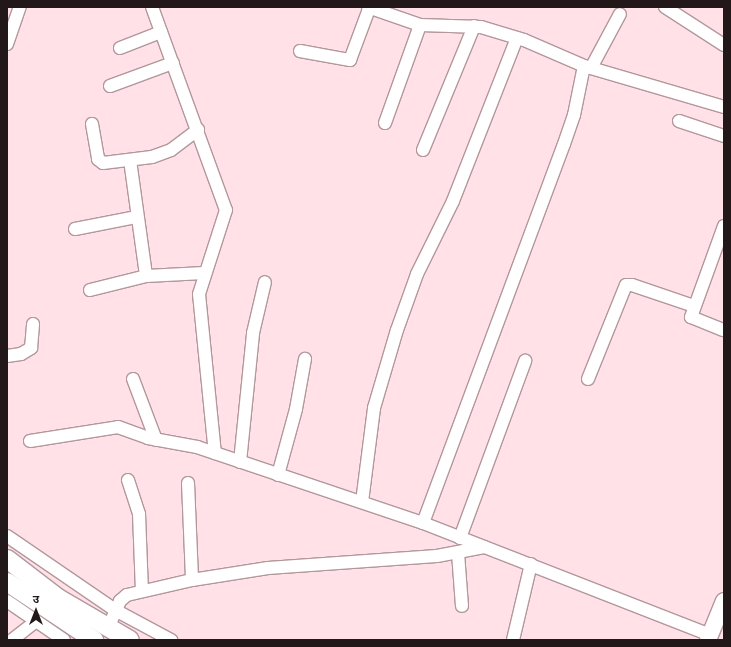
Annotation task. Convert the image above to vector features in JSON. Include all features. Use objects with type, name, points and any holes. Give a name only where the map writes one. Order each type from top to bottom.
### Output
[{"type":"highway","points":[[7,559],[58,598],[130,640]]},
{"type":"highway","points":[[7,582],[94,640]]},
{"type":"main road","points":[[709,638],[724,601]]},
{"type":"street","points":[[152,7],[226,210],[199,287],[199,301],[215,453]]},
{"type":"street","points":[[665,7],[724,45]]},
{"type":"street","points":[[7,44],[20,8]]},
{"type":"street","points":[[300,51],[350,60],[368,8],[420,25],[474,26],[517,38],[587,67],[724,107]]},
{"type":"street","points":[[423,523],[564,144],[574,115],[587,67],[620,14]]},
{"type":"street","points":[[385,123],[420,25]]},
{"type":"street","points":[[423,150],[474,26]]},
{"type":"street","points":[[120,48],[161,32]]},
{"type":"street","points":[[362,502],[374,408],[395,338],[417,274],[453,201],[517,38]]},
{"type":"street","points":[[110,86],[173,63]]},
{"type":"street","points":[[679,121],[724,136]]},
{"type":"street","points":[[92,124],[100,162],[152,157],[171,150],[198,130]]},
{"type":"street","points":[[130,160],[146,276]]},
{"type":"street","points":[[75,229],[137,218]]},
{"type":"street","points":[[724,226],[694,306],[692,317],[694,320],[724,330]]},
{"type":"street","points":[[90,290],[146,276],[204,274]]},
{"type":"street","points":[[240,462],[253,333],[265,282]]},
{"type":"street","points":[[588,379],[626,285],[694,306]]},
{"type":"street","points":[[7,356],[21,354],[31,348],[33,324]]},
{"type":"street","points":[[278,475],[296,409],[305,359]]},
{"type":"street","points":[[460,538],[526,361]]},
{"type":"street","points":[[133,379],[156,440]]},
{"type":"street","points":[[30,441],[118,427],[156,440],[185,444],[423,523],[532,564],[709,638]]},
{"type":"street","points":[[128,480],[139,514],[142,591]]},
{"type":"street","points":[[188,483],[192,580]]},
{"type":"street","points":[[7,536],[115,610],[171,640]]},
{"type":"street","points":[[108,628],[115,610],[127,595],[192,580],[243,570],[403,560],[458,553],[484,547]]},
{"type":"street","points":[[458,553],[462,606]]},
{"type":"street","points":[[513,640],[532,564]]},
{"type":"street","points":[[7,601],[35,622],[64,640]]},
{"type":"street","points":[[12,640],[35,622]]}]
